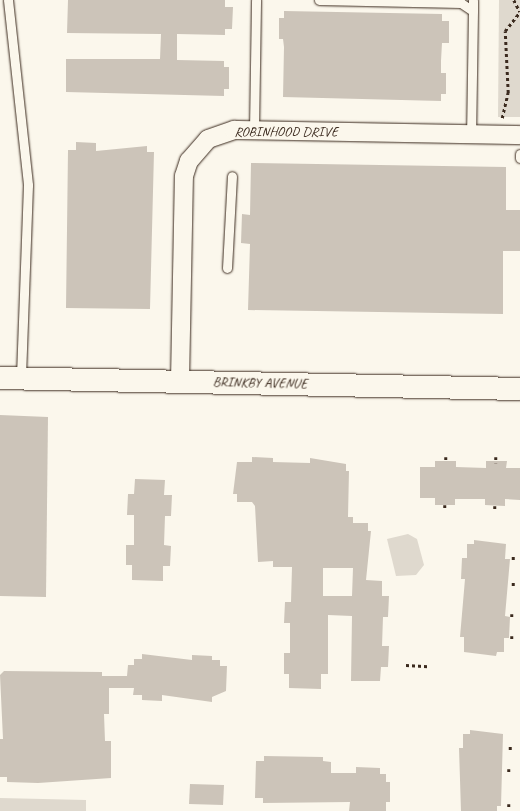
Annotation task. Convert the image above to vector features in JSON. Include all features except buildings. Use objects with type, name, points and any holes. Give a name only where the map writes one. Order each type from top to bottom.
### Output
[{"type":"street","name":"ROBINHOOD DRIVE","points":[[180,381],[184,176],[189,161],[208,139],[234,130],[520,135]]},
{"type":"street","name":"BRINKBY AVENUE","points":[[10,378],[520,389]]},
{"type":"lane","points":[[8,0],[28,185],[10,378]]},
{"type":"lane","points":[[254,130],[256,0]]},
{"type":"lane","points":[[319,0],[460,3],[473,11]]},
{"type":"lane","points":[[472,134],[473,0]]},
{"type":"lane","points":[[227,268],[232,176]]},
{"type":"path","points":[[502,118],[508,93],[505,31],[520,12],[514,0]]},
{"type":"path","points":[[446,457],[446,462]]},
{"type":"path","points":[[496,457],[496,463]]},
{"type":"path","points":[[513,555],[513,560]]},
{"type":"path","points":[[513,580],[513,586]]},
{"type":"path","points":[[406,665],[428,666]]},
{"type":"shaded area","points":[[499,0],[520,0],[520,117],[498,117]]},
{"type":"shaded area","points":[[408,534],[417,539],[424,565],[416,575],[396,576],[387,539]]},
{"type":"shaded area","points":[[0,798],[86,800],[86,811],[0,811]]}]
